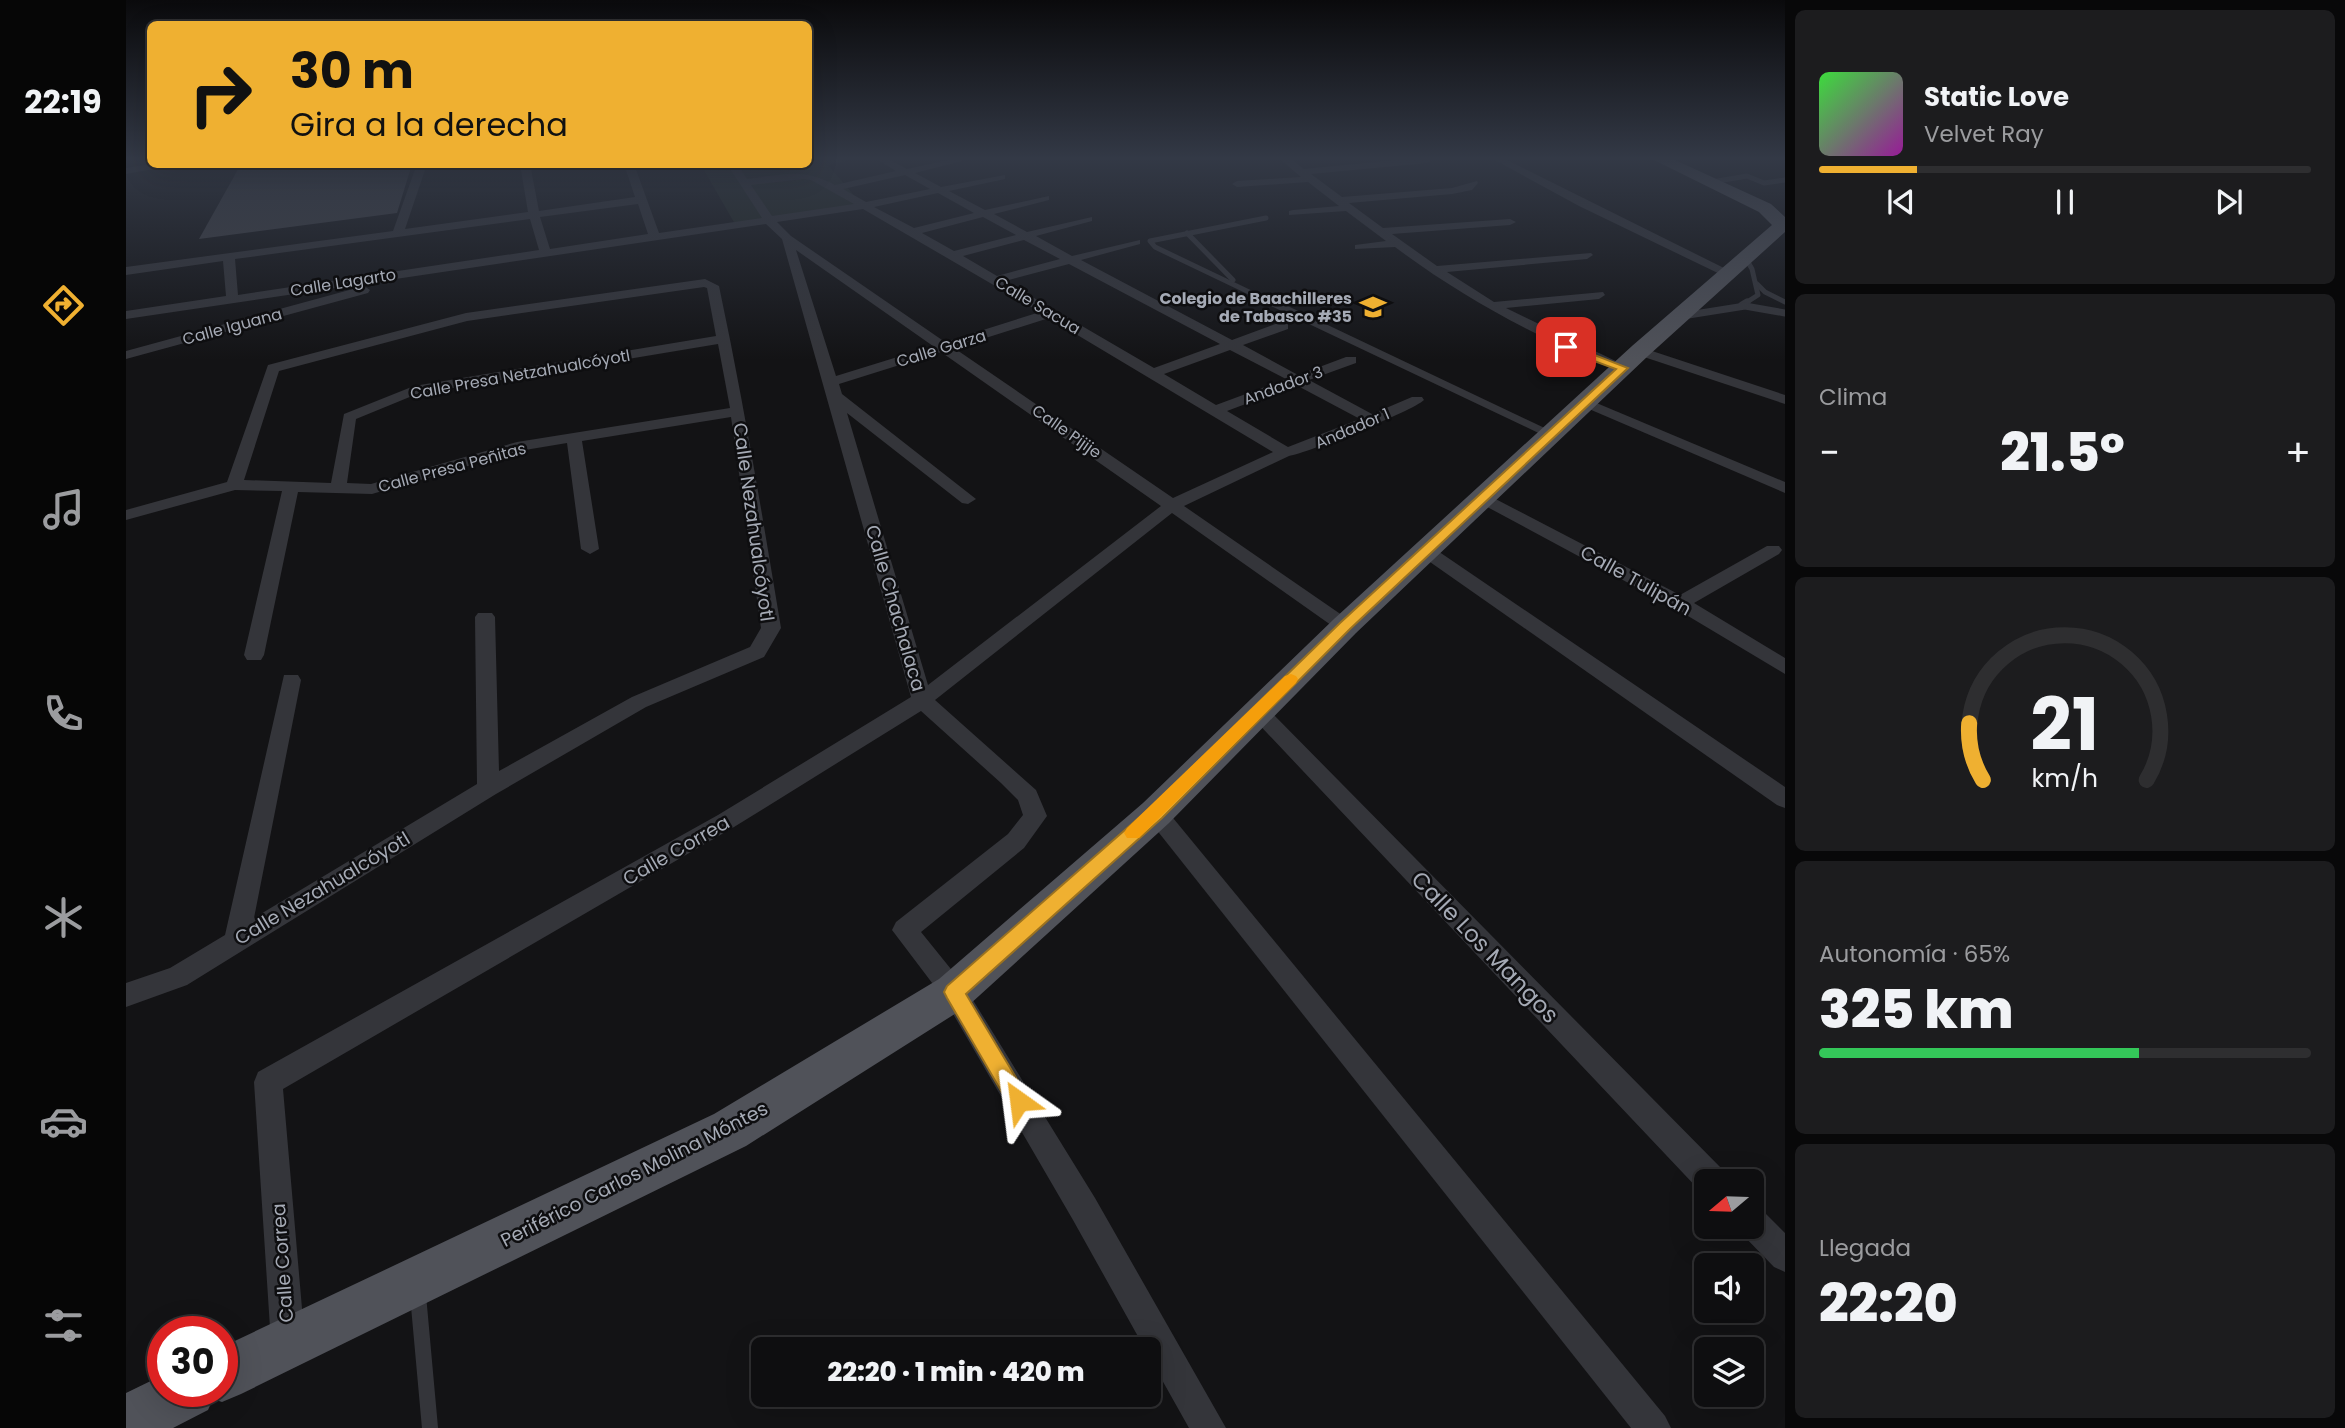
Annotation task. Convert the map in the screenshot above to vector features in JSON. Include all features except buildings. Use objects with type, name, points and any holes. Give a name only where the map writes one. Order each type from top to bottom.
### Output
[{"type":"main road","name":"Periférico Carlos Molina Móntes","points":[[238,1367],[730,1130],[954,992],[1156,813],[1345,626],[1631,360],[1780,227]]},
{"type":"main road","points":[[126,1422],[156,1407]]},
{"type":"street","points":[[398,232],[400,227]]},
{"type":"street","points":[[126,271],[438,227]]},
{"type":"street","points":[[538,227],[545,251]]},
{"type":"street","points":[[651,227],[654,235]]},
{"type":"street","name":"Calle Lagarto","points":[[126,315],[718,227]]},
{"type":"street","name":"Calle Pijije","points":[[776,227],[787,238],[1345,626]]},
{"type":"street","name":"Calle Sacua","points":[[903,227],[1285,452]]},
{"type":"street","points":[[913,232],[934,227]]},
{"type":"street","points":[[1010,227],[1373,420]]},
{"type":"street","points":[[953,255],[1061,227]]},
{"type":"street","points":[[1373,227],[1432,270],[1490,306],[1566,347],[1631,360],[1785,400]]},
{"type":"street","points":[[1380,232],[1450,227]]},
{"type":"street","points":[[1631,227],[1728,273]]},
{"type":"street","name":"Calle Chachalaca","points":[[787,238],[922,700],[1009,776],[1028,796],[1035,816],[1016,841],[905,930],[954,992]]},
{"type":"street","points":[[995,279],[1136,242]]},
{"type":"street","points":[[1359,247],[1395,244]]},
{"type":"street","points":[[1432,270],[1587,255]]},
{"type":"street","points":[[229,256],[232,298]]},
{"type":"street","name":"Calle Iguana","points":[[126,355],[460,264]]},
{"type":"street","name":"Calle Nezahualcóyotl","points":[[126,995],[178,977],[488,788],[639,702],[757,652],[771,628],[738,411],[713,286],[694,282],[466,317],[273,368],[234,485]]},
{"type":"street","points":[[1490,306],[1599,295]]},
{"type":"street","name":"Calle Garza","points":[[833,389],[945,346],[1051,313]]},
{"type":"street","points":[[1154,373],[1283,326]]},
{"type":"street","name":"Calle Presa Netzahualcóyotl","points":[[338,488],[349,417],[414,390],[724,340]]},
{"type":"street","name":"Andador 3","points":[[1216,410],[1351,360]]},
{"type":"street","points":[[833,389],[968,499]]},
{"type":"street","name":"Andador 1","points":[[1285,452],[1294,452],[1417,400]]},
{"type":"street","points":[[1587,403],[1785,488]]},
{"type":"street","name":"Calle Presa Peñitas","points":[[126,515],[234,485],[372,489],[517,447],[738,411]]},
{"type":"street","points":[[574,438],[590,549]]},
{"type":"street","name":"Calle Correa","points":[[288,1343],[268,1082],[726,821],[922,700],[1172,505],[1285,452]]},
{"type":"street","points":[[254,654],[291,486]]},
{"type":"street","name":"Calle Tulipán","points":[[1484,498],[1681,604],[1785,667]]},
{"type":"street","points":[[1681,604],[1773,550]]},
{"type":"street","points":[[1426,551],[1785,799]]},
{"type":"street","points":[[485,617],[488,788]]},
{"type":"street","points":[[237,939],[291,680]]},
{"type":"street","name":"Calle Los Mangos","points":[[1258,711],[1700,1169]]},
{"type":"street","points":[[1156,813],[1653,1428]]},
{"type":"street","points":[[954,992],[1084,1209],[1208,1428]]},
{"type":"street","points":[[1764,1234],[1785,1256]]},
{"type":"lane","points":[[1220,227],[1150,241],[1155,247],[1551,435]]},
{"type":"lane","points":[[1187,233],[1240,287]]},
{"type":"lane","points":[[1726,309],[1754,300],[1758,295],[1757,284],[1745,257]]},
{"type":"lane","points":[[1757,284],[1765,292],[1785,302]]},
{"type":"lane","points":[[1679,317],[1757,307],[1785,313]]},
{"type":"lane","points":[[417,1282],[430,1428]]},
{"type":"slow traffic","points":[[1133,833],[1291,679]]},
{"type":"place","name":"Colegio de Baachilleres de Tabasco #35","points":[[1373,307]]},
{"type":"route","points":[[1019,1101],[954,992],[1156,813],[1345,626],[1623,368],[1566,347]]}]
